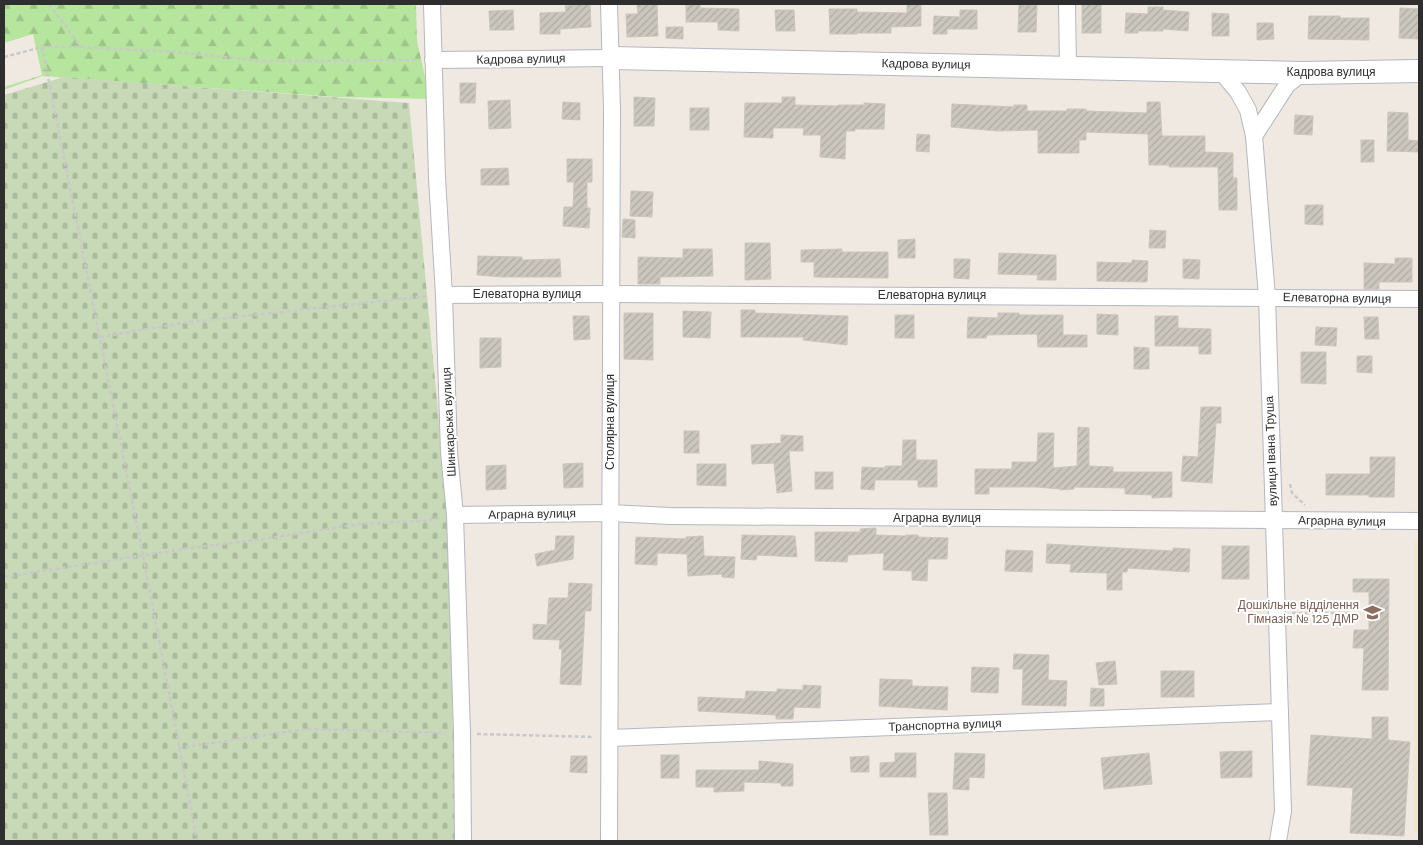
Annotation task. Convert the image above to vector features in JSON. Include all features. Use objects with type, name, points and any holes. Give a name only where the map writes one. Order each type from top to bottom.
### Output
[{"type":"street","name":"Шинкарська вулиця","points":[[432,4],[437,178],[444,295],[449,452],[455,515],[462,733],[463,841]]},
{"type":"street","name":"Столярна вулиця","points":[[609,4],[611,58],[609,841]]},
{"type":"street","points":[[1067,4],[1068,67]]},
{"type":"street","name":"Кадрова вулиця","points":[[433,60],[611,58],[1302,73],[1419,71]]},
{"type":"street","name":"вулиця Івана Труша","points":[[1220,70],[1238,92],[1248,110],[1254,136],[1267,297],[1283,811],[1278,841]]},
{"type":"street","points":[[1254,136],[1287,86],[1302,73]]},
{"type":"street","name":"Елеваторна вулиця","points":[[444,295],[611,294],[1419,299]]},
{"type":"street","name":"Аграрна вулиця","points":[[455,515],[610,513],[680,516],[1419,521]]},
{"type":"street","name":"Транспортна вулиця","points":[[610,738],[1280,712]]},
{"type":"path","points":[[49,4],[81,47]]},
{"type":"path","points":[[42,47],[143,555],[197,841]]},
{"type":"path","points":[[4,57],[42,47],[81,47],[176,52],[262,61],[433,60]]},
{"type":"path","points":[[100,337],[189,322],[444,295]]},
{"type":"path","points":[[1289,476],[1292,493],[1323,520]]},
{"type":"path","points":[[4,577],[359,524],[422,521],[455,515]]},
{"type":"path","points":[[1277,612],[1348,613]]},
{"type":"path","points":[[179,748],[307,729],[610,738]]},
{"type":"shaded area","points":[[1414,541],[1419,541],[1419,833],[1413,833]]},
{"type":"green space","points":[[4,4],[416,4],[417,41],[430,99],[337,97],[42,76],[4,90],[4,87],[42,75],[33,34],[4,43]]},
{"type":"green space","points":[[64,77],[409,103],[447,508],[454,767],[461,841],[4,841],[4,95]]},
{"type":"building","points":[[590,4],[591,27],[560,29],[560,34],[540,34],[540,13],[566,12],[565,6]]},
{"type":"building","points":[[637,4],[657,4],[658,36],[627,37],[626,14],[638,14]]},
{"type":"building","points":[[686,4],[700,4],[700,8],[739,9],[739,31],[718,30],[718,22],[686,22]]},
{"type":"building","points":[[907,4],[921,4],[921,26],[891,27],[891,33],[830,34],[829,9],[857,9],[857,12],[907,13]]},
{"type":"building","points":[[1082,4],[1101,4],[1101,33],[1082,33]]},
{"type":"building","points":[[1019,5],[1037,5],[1036,32],[1018,32]]},
{"type":"building","points":[[1148,7],[1163,7],[1163,10],[1189,12],[1188,31],[1163,29],[1163,31],[1125,33],[1126,13],[1148,14]]},
{"type":"building","points":[[1400,8],[1419,9],[1419,39],[1399,38]]},
{"type":"building","points":[[513,10],[514,30],[490,30],[489,11]]},
{"type":"building","points":[[775,10],[794,10],[795,31],[776,31]]},
{"type":"building","points":[[960,10],[977,10],[977,29],[947,29],[947,34],[933,34],[934,16],[960,17]]},
{"type":"building","points":[[1212,13],[1229,14],[1229,36],[1212,36]]},
{"type":"building","points":[[1309,16],[1369,18],[1369,40],[1308,39]]},
{"type":"building","points":[[1257,23],[1273,23],[1274,39],[1257,40]]},
{"type":"building","points":[[666,27],[683,27],[683,39],[666,38]]},
{"type":"building","points":[[460,83],[476,83],[475,103],[460,103]]},
{"type":"building","points":[[634,97],[655,98],[654,126],[634,126]]},
{"type":"building","points":[[782,97],[795,97],[795,105],[885,104],[884,129],[855,129],[855,131],[846,131],[845,159],[820,157],[821,135],[803,135],[804,128],[773,128],[773,138],[744,137],[745,103],[782,103]]},
{"type":"building","points":[[510,100],[511,128],[489,129],[488,101]]},
{"type":"building","points":[[563,102],[580,103],[580,120],[562,119]]},
{"type":"building","points":[[1147,102],[1160,102],[1162,136],[1205,136],[1205,152],[1233,153],[1233,178],[1237,178],[1237,210],[1219,210],[1218,167],[1149,165],[1148,134],[1086,132],[1086,140],[1079,140],[1079,153],[1038,153],[1038,130],[998,131],[951,127],[952,104],[1014,107],[1014,105],[1027,105],[1027,111],[1086,109],[1086,111],[1147,113]]},
{"type":"building","points":[[690,108],[709,108],[709,130],[690,130]]},
{"type":"building","points":[[1388,112],[1408,113],[1408,140],[1419,141],[1419,152],[1387,151]]},
{"type":"building","points":[[1295,115],[1313,116],[1312,135],[1294,134]]},
{"type":"building","points":[[917,134],[930,135],[929,152],[916,151]]},
{"type":"building","points":[[1361,140],[1374,140],[1374,162],[1361,162]]},
{"type":"building","points":[[567,159],[592,159],[592,182],[587,182],[587,208],[590,208],[589,228],[563,226],[564,207],[573,207],[574,182],[567,182]]},
{"type":"building","points":[[508,168],[509,185],[481,185],[481,169]]},
{"type":"building","points":[[631,191],[653,192],[652,217],[630,216]]},
{"type":"building","points":[[1305,205],[1323,205],[1323,225],[1305,224]]},
{"type":"building","points":[[623,219],[635,220],[635,238],[622,237]]},
{"type":"building","points":[[1150,230],[1166,231],[1165,248],[1149,248]]},
{"type":"building","points":[[915,239],[915,258],[898,258],[898,240]]},
{"type":"building","points":[[745,243],[770,243],[771,279],[745,280]]},
{"type":"building","points":[[683,249],[712,249],[713,276],[660,277],[660,284],[638,284],[638,257],[683,258]]},
{"type":"building","points":[[842,249],[842,252],[888,252],[888,278],[814,277],[814,262],[801,262],[801,250]]},
{"type":"building","points":[[999,253],[1056,255],[1056,280],[1037,280],[1038,275],[998,274]]},
{"type":"building","points":[[478,256],[522,257],[522,260],[560,259],[561,277],[477,275]]},
{"type":"building","points":[[1395,258],[1412,258],[1412,282],[1379,282],[1379,289],[1364,289],[1364,263],[1395,264]]},
{"type":"building","points":[[954,259],[970,259],[969,279],[954,278]]},
{"type":"building","points":[[1183,259],[1200,260],[1199,279],[1183,278]]},
{"type":"building","points":[[1132,260],[1148,261],[1147,282],[1097,281],[1097,262],[1132,263]]},
{"type":"building","points":[[741,310],[755,310],[755,313],[848,316],[847,345],[803,340],[804,337],[741,337]]},
{"type":"building","points":[[683,311],[711,312],[710,338],[683,337]]},
{"type":"building","points":[[624,313],[653,313],[653,360],[624,359]]},
{"type":"building","points":[[998,313],[1063,315],[1063,335],[1087,335],[1087,347],[1038,347],[1037,334],[987,335],[986,338],[967,338],[968,317],[998,318]]},
{"type":"building","points":[[1097,314],[1118,315],[1118,335],[1097,334]]},
{"type":"building","points":[[895,315],[914,315],[914,338],[895,338]]},
{"type":"building","points":[[573,316],[589,316],[590,339],[574,340]]},
{"type":"building","points":[[1155,316],[1178,316],[1178,328],[1211,329],[1211,354],[1199,354],[1199,346],[1155,346]]},
{"type":"building","points":[[1364,317],[1378,317],[1379,339],[1365,339]]},
{"type":"building","points":[[1316,327],[1337,328],[1336,346],[1315,345]]},
{"type":"building","points":[[480,338],[501,338],[501,367],[480,368]]},
{"type":"building","points":[[1134,347],[1149,348],[1149,369],[1134,369]]},
{"type":"building","points":[[1301,352],[1326,352],[1326,384],[1301,383]]},
{"type":"building","points":[[1357,356],[1372,356],[1372,373],[1357,372]]},
{"type":"building","points":[[1201,407],[1221,407],[1221,423],[1216,423],[1212,483],[1181,481],[1183,456],[1198,457]]},
{"type":"building","points":[[1078,427],[1089,428],[1089,466],[1113,467],[1113,472],[1172,472],[1172,497],[1152,498],[1152,495],[1125,494],[1125,488],[1074,487],[1074,489],[1060,490],[1036,487],[989,487],[989,494],[975,494],[975,469],[1012,469],[1012,462],[1037,462],[1038,433],[1054,433],[1053,468],[1077,466]]},
{"type":"building","points":[[684,431],[699,431],[699,453],[684,453]]},
{"type":"building","points":[[781,435],[803,436],[803,451],[789,451],[792,491],[777,493],[774,463],[752,464],[751,445],[781,443]]},
{"type":"building","points":[[903,440],[916,440],[916,460],[937,460],[937,487],[918,487],[918,480],[875,480],[874,490],[861,489],[862,467],[885,468],[885,466],[902,466]]},
{"type":"building","points":[[1370,457],[1395,457],[1394,497],[1326,495],[1326,474],[1370,474]]},
{"type":"building","points":[[583,463],[583,487],[564,488],[563,464]]},
{"type":"building","points":[[697,464],[726,464],[726,486],[697,485]]},
{"type":"building","points":[[506,465],[506,489],[486,490],[486,466]]},
{"type":"building","points":[[815,472],[833,472],[833,489],[815,489]]},
{"type":"building","points":[[876,528],[876,535],[918,535],[918,537],[948,538],[947,559],[928,559],[927,581],[912,580],[912,571],[883,570],[884,553],[848,555],[847,562],[815,561],[815,532],[861,532],[860,529]]},
{"type":"building","points":[[742,535],[795,536],[797,557],[757,555],[756,560],[741,559]]},
{"type":"building","points":[[556,536],[574,536],[573,559],[537,566],[535,554],[555,550]]},
{"type":"building","points":[[703,536],[704,556],[735,557],[734,578],[722,577],[722,574],[688,576],[687,554],[657,553],[657,565],[635,564],[636,537],[686,539],[686,537]]},
{"type":"building","points":[[1047,544],[1173,551],[1173,548],[1190,549],[1189,572],[1128,568],[1127,572],[1122,572],[1122,590],[1107,590],[1107,573],[1070,572],[1071,564],[1046,563]]},
{"type":"building","points":[[1222,546],[1249,546],[1249,579],[1222,579]]},
{"type":"building","points":[[1006,550],[1033,551],[1032,572],[1005,571]]},
{"type":"building","points":[[1353,579],[1389,579],[1388,690],[1362,690],[1364,648],[1353,648],[1354,630],[1369,630],[1369,592],[1353,592]]},
{"type":"building","points":[[569,583],[592,584],[591,611],[585,611],[581,685],[560,684],[562,649],[559,649],[560,640],[533,639],[533,624],[547,625],[549,598],[568,598]]},
{"type":"building","points":[[1014,654],[1049,655],[1048,680],[1067,681],[1066,706],[1022,705],[1023,669],[1013,669]]},
{"type":"building","points":[[1115,661],[1117,684],[1099,685],[1096,663]]},
{"type":"building","points":[[972,667],[999,668],[998,693],[971,692]]},
{"type":"building","points":[[1161,671],[1194,671],[1194,697],[1161,697]]},
{"type":"building","points":[[880,679],[912,680],[912,686],[948,687],[947,710],[879,706]]},
{"type":"building","points":[[803,685],[821,686],[820,708],[794,707],[793,719],[776,719],[776,715],[698,711],[698,697],[745,699],[746,691],[777,692],[777,689],[803,690]]},
{"type":"building","points":[[1091,688],[1104,689],[1104,706],[1090,706]]},
{"type":"building","points":[[1372,717],[1388,717],[1388,740],[1410,742],[1404,836],[1350,833],[1353,788],[1307,785],[1311,735],[1372,739]]},
{"type":"building","points":[[1252,751],[1252,777],[1221,778],[1220,752]]},
{"type":"building","points":[[895,753],[916,753],[916,777],[880,777],[880,763],[895,762]]},
{"type":"building","points":[[955,753],[985,754],[984,778],[969,777],[969,790],[953,789]]},
{"type":"building","points":[[1149,753],[1152,784],[1104,789],[1101,758]]},
{"type":"building","points":[[661,755],[679,755],[679,778],[661,778]]},
{"type":"building","points":[[571,756],[587,756],[587,773],[570,772]]},
{"type":"building","points":[[869,756],[869,772],[851,772],[850,757]]},
{"type":"building","points":[[759,761],[793,764],[793,786],[781,786],[781,783],[744,782],[744,791],[714,792],[714,787],[696,787],[696,770],[759,770]]},
{"type":"building","points":[[928,793],[947,793],[948,835],[930,835]]},
{"type":"place","name":"Дошкільне відділення Гімназія № 125 ДМР","points":[[1373,612]]}]
